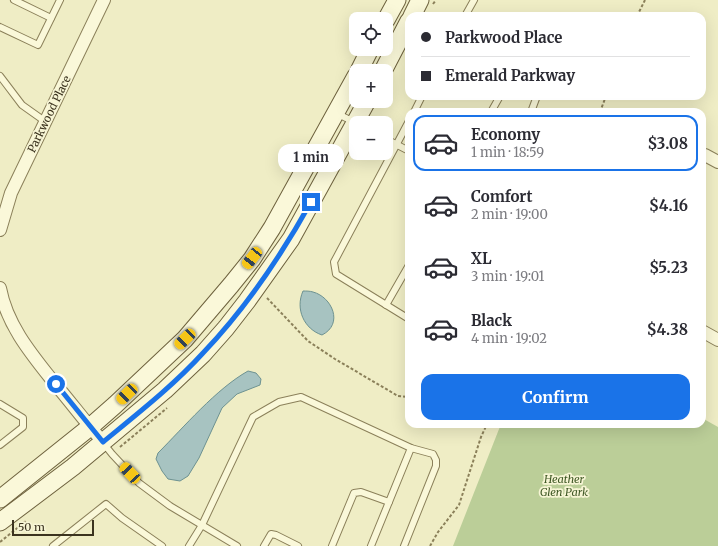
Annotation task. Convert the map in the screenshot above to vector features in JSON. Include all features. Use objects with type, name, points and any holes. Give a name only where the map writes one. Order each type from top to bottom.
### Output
[{"type":"main road","points":[[390,12],[397,0]]},
{"type":"main road","points":[[414,12],[420,0]]},
{"type":"main road","points":[[387,64],[405,29]]},
{"type":"main road","points":[[0,499],[116,405],[185,339],[231,285],[252,258],[272,228],[349,89]]},
{"type":"main road","points":[[0,522],[103,442],[165,390],[203,354],[226,328],[291,239],[349,135]]},
{"type":"street","name":"Parkwood Place","points":[[0,230],[11,193],[104,0]]},
{"type":"street","points":[[706,156],[718,162]]},
{"type":"street","points":[[0,288],[2,297],[18,335],[103,442]]},
{"type":"street","points":[[706,333],[718,340]]},
{"type":"lane","points":[[14,0],[51,18]]},
{"type":"lane","points":[[0,27],[38,45],[60,0]]},
{"type":"lane","points":[[467,12],[474,0]]},
{"type":"lane","points":[[0,76],[22,105],[46,122]]},
{"type":"lane","points":[[336,113],[349,120]]},
{"type":"lane","points":[[405,129],[334,262],[336,274],[405,317]]},
{"type":"lane","points":[[393,142],[405,149]]},
{"type":"lane","points":[[386,305],[405,272]]},
{"type":"lane","points":[[189,546],[202,525],[253,417],[279,402],[301,397],[411,448],[433,454],[436,460],[436,466],[404,546]]},
{"type":"lane","points":[[0,404],[23,418],[23,427],[0,445]]},
{"type":"lane","points":[[103,442],[112,454],[139,482],[170,506],[237,546]]},
{"type":"lane","points":[[371,546],[411,448]]},
{"type":"lane","points":[[332,546],[354,493],[361,492],[389,502]]},
{"type":"lane","points":[[53,546],[106,504],[122,518],[162,546]]},
{"type":"lane","points":[[264,546],[272,534],[276,534],[298,546]]},
{"type":"path","points":[[639,12],[645,0]]},
{"type":"path","points":[[267,298],[308,341],[335,360],[398,396],[405,397]]},
{"type":"path","points":[[430,546],[438,532],[459,505],[485,428]]},
{"type":"green space","name":"Heather Glen Park","points":[[706,420],[718,427],[718,546],[453,546],[499,428],[706,428]]},
{"type":"water","points":[[303,291],[312,292],[326,299],[333,311],[333,324],[329,330],[322,335],[310,328],[303,318],[300,305]]},
{"type":"water","points":[[248,371],[256,373],[261,379],[260,385],[237,394],[222,408],[199,458],[188,476],[180,481],[168,479],[156,459],[158,453],[212,398]]},
{"type":"route","points":[[56,384],[103,442],[165,390],[203,354],[226,328],[291,239],[311,202]]}]
